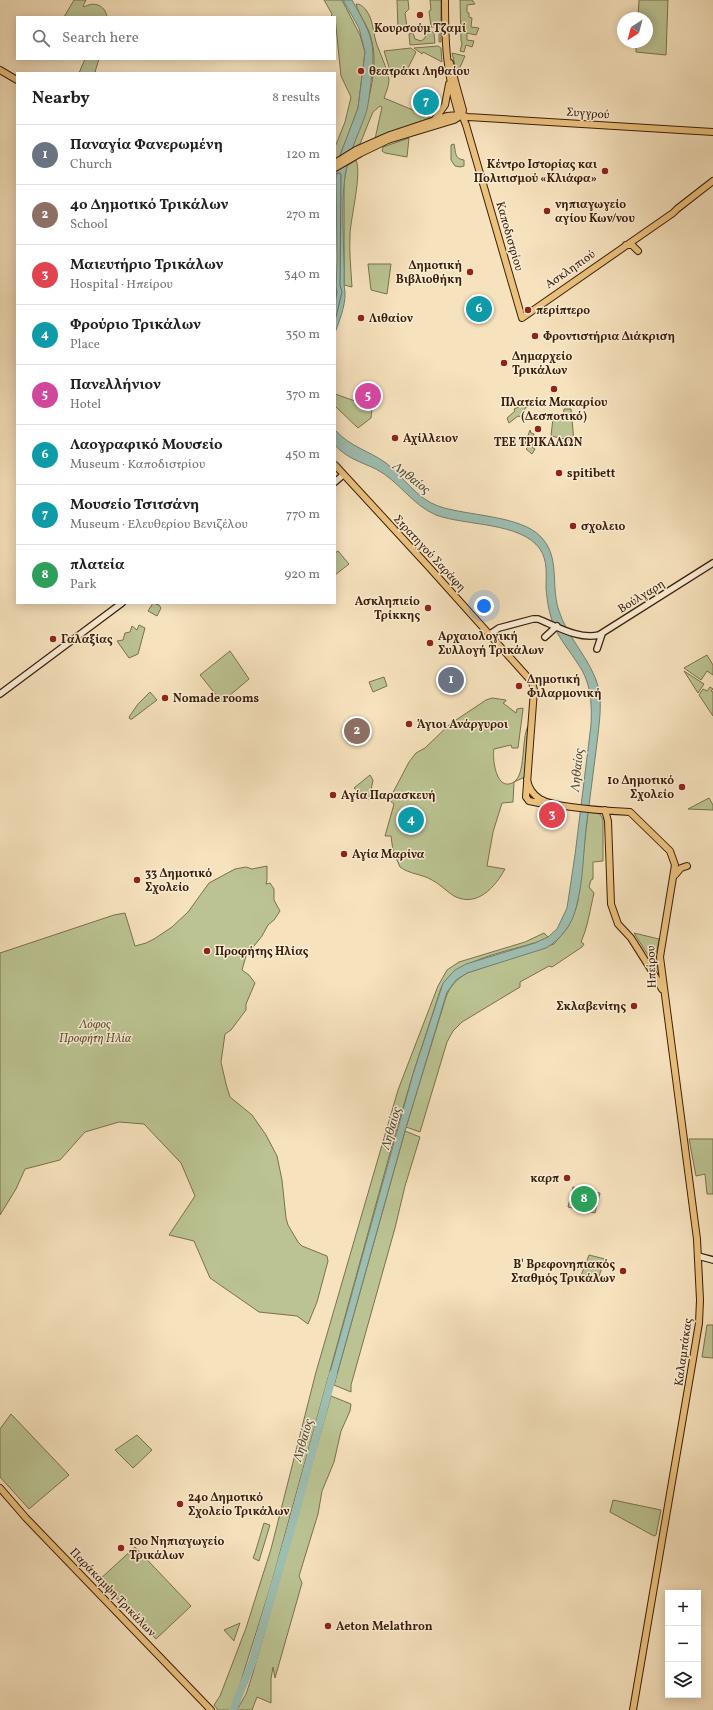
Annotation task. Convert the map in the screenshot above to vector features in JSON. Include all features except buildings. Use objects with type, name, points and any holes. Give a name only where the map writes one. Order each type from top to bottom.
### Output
[{"type":"main road","points":[[445,0],[445,44],[450,80],[458,112],[462,115]]},
{"type":"main road","points":[[336,163],[389,140],[457,119],[462,115],[463,112],[452,71],[447,59]]},
{"type":"main road","points":[[0,70],[16,79]]},
{"type":"main road","points":[[434,120],[439,116],[445,105],[450,80]]},
{"type":"main road","name":"Συγγρού","points":[[354,154],[380,139],[434,120],[462,115],[713,132]]},
{"type":"main road","name":"Καποδιστρίου","points":[[462,115],[524,316]]},
{"type":"main road","points":[[336,167],[354,154]]},
{"type":"main road","name":"Ασκληπιού","points":[[701,192],[713,181]]},
{"type":"main road","name":"Ασκληπιού","points":[[524,316],[713,185]]},
{"type":"main road","points":[[627,245],[632,245],[638,251]]},
{"type":"main road","name":"Στρατηγού Σαράφη","points":[[336,466],[490,634],[534,686],[527,778],[532,794]]},
{"type":"main road","points":[[336,481],[343,475]]},
{"type":"main road","name":"Βούλγαρη","points":[[557,626],[583,635],[602,634],[713,563]]},
{"type":"main road","points":[[0,694],[121,604]]},
{"type":"main road","points":[[490,634],[499,628],[527,620],[538,619],[557,626],[547,635]]},
{"type":"main road","points":[[597,649],[602,634]]},
{"type":"main road","name":"Ηπείρου","points":[[532,794],[534,800],[531,802],[630,812],[670,851],[675,865],[674,876],[660,950],[664,994]]},
{"type":"main road","name":"Ηπείρου","points":[[532,794],[544,801],[554,804]]},
{"type":"main road","name":"Ηπείρου","points":[[602,810],[608,821],[611,904],[614,915],[619,926],[630,936],[636,945],[664,994]]},
{"type":"main road","points":[[674,876],[681,868],[687,866]]},
{"type":"main road","name":"Καλαμπάκας","points":[[634,1710],[699,1323],[700,1278],[695,1222],[664,994]]},
{"type":"main road","points":[[698,1256],[713,1260]]},
{"type":"main road","name":"Παράκαμψη Τρικάλων","points":[[0,1488],[26,1518],[211,1709]]},
{"type":"green space","points":[[74,0],[86,0],[83,6],[84,7],[92,4],[98,5],[104,10],[107,16],[65,16]]},
{"type":"green space","points":[[324,0],[342,0],[360,35],[365,52],[358,108],[340,156],[336,158],[336,144],[345,122],[351,97],[341,76],[336,16],[331,16],[332,14]]},
{"type":"green space","points":[[397,0],[408,0],[409,9],[405,13],[407,27],[398,29]]},
{"type":"green space","points":[[430,0],[441,0],[441,42],[439,42],[439,27],[431,27],[429,11],[431,10]]},
{"type":"green space","points":[[460,0],[472,0],[475,4],[467,5],[467,12],[469,13],[469,17],[472,18],[471,27],[479,28],[476,35],[467,33],[467,40],[474,41],[472,47],[466,45],[464,52],[460,51],[462,44]]},
{"type":"green space","points":[[639,0],[668,0],[666,55],[636,52],[636,48],[653,48],[653,12],[638,12]]},
{"type":"green space","points":[[356,4],[364,7],[370,17],[376,42],[387,70],[389,82],[384,98],[432,118],[375,139],[382,107],[380,106],[373,112],[360,144],[351,149],[366,109],[370,94],[374,65],[374,51],[370,33],[359,13]]},
{"type":"green space","points":[[426,31],[431,31],[434,33],[435,43],[410,45],[409,34],[413,33],[415,39],[421,41],[425,38]]},
{"type":"green space","points":[[438,46],[441,48],[442,62],[423,52],[422,54],[414,48]]},
{"type":"green space","points":[[411,48],[416,52],[404,76],[395,71],[392,77],[384,51]]},
{"type":"green space","points":[[452,53],[465,56],[457,74]]},
{"type":"green space","points":[[85,60],[99,60],[95,72],[79,72]]},
{"type":"green space","points":[[409,138],[407,157],[385,153],[382,151],[383,147]]},
{"type":"green space","points":[[454,144],[456,155],[458,158],[464,160],[464,166],[455,166],[451,160],[451,145]]},
{"type":"green space","points":[[356,160],[358,175],[350,241],[352,287],[344,285],[344,182],[347,166]]},
{"type":"green space","points":[[368,264],[391,264],[387,294],[371,290]]},
{"type":"green space","points":[[336,394],[372,407],[371,418],[358,428],[336,407]]},
{"type":"green space","points":[[529,402],[531,405],[525,408],[522,417],[518,416],[509,423],[507,418],[515,411],[514,409]]},
{"type":"green space","points":[[564,409],[571,409],[574,441],[551,436],[553,418],[563,418]]},
{"type":"green space","points":[[530,430],[531,433],[534,434],[532,447],[535,449],[532,454],[526,449],[528,447],[525,444]]},
{"type":"green space","points":[[338,551],[349,564],[336,574],[336,552]]},
{"type":"green space","points":[[152,604],[159,605],[161,608],[157,616],[148,611]]},
{"type":"green space","points":[[139,625],[145,628],[138,654],[129,658],[117,641],[123,640],[125,633],[130,632],[132,626],[137,630]]},
{"type":"green space","points":[[230,651],[249,679],[222,702],[200,675]]},
{"type":"green space","points":[[707,655],[713,665],[713,675],[707,671],[701,680],[684,668]]},
{"type":"green space","points":[[684,671],[704,684],[698,693]]},
{"type":"green space","points":[[384,677],[387,686],[373,692],[369,682]]},
{"type":"green space","points":[[710,687],[713,689],[711,691],[713,692],[713,716],[699,695],[703,689],[707,691]]},
{"type":"green space","points":[[150,692],[157,700],[130,719],[129,717],[138,704]]},
{"type":"green space","points":[[492,698],[506,700],[503,703],[516,713],[517,709],[523,708],[518,748],[512,748],[511,745],[494,749],[496,773],[499,779],[503,783],[508,784],[514,782],[513,802],[502,803],[493,832],[487,866],[505,869],[491,889],[484,894],[470,899],[462,899],[454,896],[438,883],[400,867],[393,851],[391,836],[385,836],[394,804],[389,800],[409,762],[416,753],[425,748],[450,724],[486,700]]},
{"type":"green space","points":[[528,726],[525,777],[514,782],[518,778],[522,764]]},
{"type":"green space","points":[[370,775],[373,780],[369,800],[354,788]]},
{"type":"green space","points":[[709,798],[713,805],[713,810],[688,809]]},
{"type":"green space","points":[[588,812],[600,814],[603,819],[603,861],[593,862],[593,879],[591,880],[589,887],[594,893],[581,942],[584,944],[582,947],[552,967],[549,966],[520,982],[520,987],[462,1022],[453,1031],[447,1042],[420,1132],[406,1127],[446,997],[452,986],[457,980],[467,973],[554,944],[568,927],[578,900]]},
{"type":"green space","name":"Λόφος Προφήτη Ηλία","points":[[267,866],[266,884],[270,883],[274,889],[274,900],[280,911],[246,956],[242,970],[249,975],[255,983],[246,1004],[246,1010],[231,1030],[225,1034],[221,1062],[230,1097],[252,1115],[266,1135],[277,1156],[288,1225],[302,1246],[327,1256],[328,1261],[317,1302],[308,1324],[297,1316],[259,1312],[210,1278],[194,1241],[169,1235],[195,1196],[181,1163],[144,1124],[119,1122],[85,1132],[60,1160],[25,1169],[16,1189],[0,1215],[0,953],[114,915],[125,913],[135,946],[146,943],[172,927],[188,912],[209,883],[235,869],[246,867],[252,869]]},
{"type":"green space","points":[[544,933],[548,937],[540,941],[485,957],[471,963],[458,970],[448,978],[441,988],[395,1135],[271,1585],[235,1700],[230,1710],[218,1710],[214,1705],[220,1696],[246,1628],[271,1549],[316,1372],[398,1090],[438,986],[447,970],[459,962],[525,942]]},
{"type":"green space","points":[[634,933],[659,939],[657,951],[660,971],[658,971]]},
{"type":"green space","points":[[405,1131],[420,1137],[405,1186],[395,1228],[351,1385],[351,1392],[334,1385]]},
{"type":"green space","points":[[689,1139],[713,1139],[713,1194],[707,1194],[705,1174],[696,1176]]},
{"type":"green space","points":[[573,1187],[600,1193],[595,1213],[568,1207]]},
{"type":"green space","points":[[589,1255],[605,1259],[597,1282],[580,1278]]},
{"type":"green space","points":[[707,1325],[713,1325],[713,1358],[702,1357]]},
{"type":"green space","points":[[331,1396],[351,1404],[350,1411],[341,1431],[334,1462],[322,1491],[318,1514],[299,1576],[302,1583],[275,1678],[273,1667],[271,1679],[271,1703],[257,1697],[252,1710],[237,1710],[246,1694],[252,1676]]},
{"type":"green space","points":[[11,1414],[69,1475],[29,1509],[0,1477],[0,1429]]},
{"type":"green space","points":[[137,1435],[152,1450],[133,1468],[115,1450]]},
{"type":"green space","points":[[613,1500],[661,1510],[656,1535],[654,1536],[610,1512]]},
{"type":"green space","points":[[264,1523],[270,1525],[259,1561],[253,1558]]},
{"type":"green space","points":[[135,1547],[191,1606],[156,1639],[99,1580]]},
{"type":"green space","points":[[240,1623],[234,1640],[234,1641],[224,1630]]},
{"type":"water","points":[[343,0],[352,0],[364,22],[371,39],[373,57],[367,108],[346,168],[343,216],[345,297],[343,309],[336,330],[336,178],[339,158],[358,108],[365,52],[359,28]]},
{"type":"water","name":"Ληθαίος","points":[[336,431],[354,445],[386,463],[417,493],[430,502],[450,509],[520,524],[532,530],[541,537],[551,553],[558,608],[567,629],[585,658],[595,678],[599,689],[600,702],[582,876],[579,897],[572,920],[561,936],[546,948],[467,973],[456,980],[447,992],[405,1131],[334,1385],[327,1383],[413,1074],[443,983],[455,970],[466,964],[535,943],[548,937],[557,929],[567,908],[591,725],[591,701],[586,678],[559,636],[548,607],[545,563],[540,549],[531,540],[507,529],[448,519],[427,511],[384,474],[359,462],[336,446]]},
{"type":"waterway","name":"Ληθαίος","points":[[233,1710],[252,1663],[293,1522],[333,1374]]},
{"type":"place","name":"Κουρσούμ Τζαμί","points":[[420,15]]},
{"type":"place","name":"θεατράκι Ληθαίου","points":[[361,71]]},
{"type":"place","name":"Μουσείο Τσιτσάνη","points":[[426,102]]},
{"type":"place","name":"Κέντρο Ιστορίας και Πολιτισμού «Κλιάφα»","points":[[605,171]]},
{"type":"place","name":"νηπιαγωγείο αγίου Κων/νου","points":[[547,211]]},
{"type":"place","name":"Δημοτική Βιβλιοθήκη","points":[[470,272]]},
{"type":"place","name":"Λαογραφικό Μουσείο","points":[[479,309]]},
{"type":"place","name":"περίπτερο","points":[[528,310]]},
{"type":"place","name":"Λιθαίον","points":[[361,318]]},
{"type":"place","name":"Φροντιστήρια Διάκριση","points":[[535,336]]},
{"type":"place","name":"Δημαρχείο Τρικάλων","points":[[504,363]]},
{"type":"place","name":"Πλατεία Μακαρίου (Δεσποτικό)","points":[[554,389]]},
{"type":"place","name":"Πανελλήνιον","points":[[368,396]]},
{"type":"place","name":"ΤΕΕ ΤΡΙΚΑΛΩΝ","points":[[538,429]]},
{"type":"place","name":"Αχίλλειον","points":[[395,438]]},
{"type":"place","name":"spitibett","points":[[559,473]]},
{"type":"place","name":"σχολειο","points":[[573,526]]},
{"type":"place","name":"Ασκληπιείο Τρίκκης","points":[[428,608]]},
{"type":"place","name":"Γαλαξίας","points":[[53,639]]},
{"type":"place","name":"Αρχαιολογική Συλλογή Τρικάλων","points":[[430,643]]},
{"type":"place","name":"Παναγία Φανερωμένη","points":[[451,680]]},
{"type":"place","name":"Δημοτική Φιλαρμονική","points":[[519,686]]},
{"type":"place","name":"Nomade rooms","points":[[165,698]]},
{"type":"place","name":"Άγιοι Ανάργυροι","points":[[409,724]]},
{"type":"place","name":"4ο Δημοτικό Τρικάλων","points":[[357,731]]},
{"type":"place","name":"1ο Δημοτικό Σχολείο","points":[[682,787]]},
{"type":"place","name":"Αγία Παρασκευή","points":[[333,795]]},
{"type":"place","name":"Μαιευτήριο Τρικάλων","points":[[552,815]]},
{"type":"place","name":"Φρούριο Τρικάλων","points":[[411,820]]},
{"type":"place","name":"Αγία Μαρίνα","points":[[344,854]]},
{"type":"place","name":"33 Δημοτικό Σχολείο","points":[[137,880]]},
{"type":"place","name":"Προφήτης Ηλίας","points":[[207,951]]},
{"type":"place","name":"Σκλαβενίτης","points":[[634,1006]]},
{"type":"place","name":"καρπ","points":[[567,1178]]},
{"type":"place","name":"πλατεία","points":[[584,1199]]},
{"type":"place","name":"Β' Βρεφονηπιακός Σταθμός Τρικάλων","points":[[623,1271]]},
{"type":"place","name":"24ο Δημοτικό Σχολείο Τρικάλων","points":[[180,1504]]},
{"type":"place","name":"10ο Νηπιαγωγείο Τρικάλων","points":[[121,1548]]},
{"type":"place","name":"Aeton Melathron","points":[[328,1626]]}]
